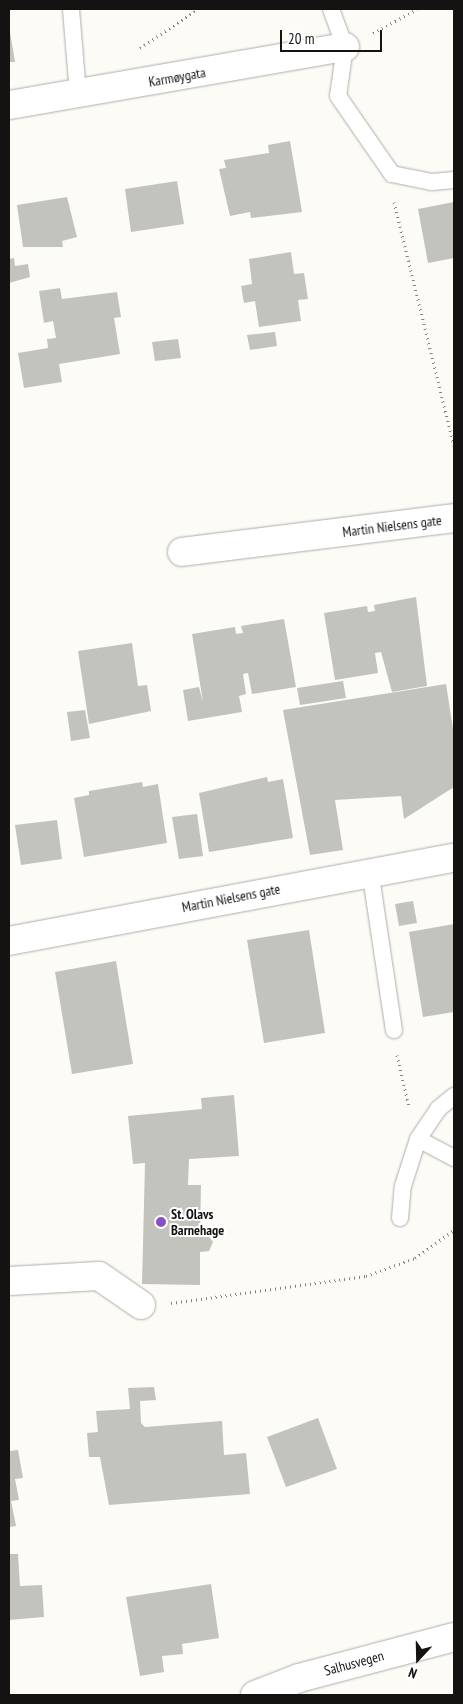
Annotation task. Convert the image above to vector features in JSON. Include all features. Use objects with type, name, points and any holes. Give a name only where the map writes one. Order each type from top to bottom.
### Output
[{"type":"street","name":"Karmøygata","points":[[9,105],[78,95],[345,47]]},
{"type":"street","name":"Martin Nielsens gate","points":[[182,552],[454,518]]},
{"type":"street","name":"Martin Nielsens gate","points":[[9,941],[370,870],[454,858]]},
{"type":"street","points":[[9,1281],[99,1276],[141,1305]]},
{"type":"street","name":"Salhusvegen","points":[[256,1695],[299,1678],[454,1637]]},
{"type":"lane","points":[[71,9],[78,95]]},
{"type":"lane","points":[[331,9],[345,47],[338,96],[392,174],[432,182],[454,180]]},
{"type":"lane","points":[[370,870],[394,1030]]},
{"type":"lane","points":[[400,1218],[403,1186],[418,1139],[438,1109],[454,1096]]},
{"type":"lane","points":[[418,1139],[454,1158]]},
{"type":"path","points":[[112,89],[114,68],[124,59],[198,9]]},
{"type":"path","points":[[345,47],[417,9]]},
{"type":"path","points":[[392,174],[394,213],[454,446]]},
{"type":"path","points":[[394,1030],[402,1084],[418,1139]]},
{"type":"path","points":[[141,1305],[366,1276],[415,1258],[454,1230]]},
{"type":"building","points":[[9,26],[15,62],[9,62]]},
{"type":"building","points":[[290,141],[302,212],[251,218],[250,212],[230,216],[219,169],[226,168],[224,160],[269,153],[268,145]]},
{"type":"building","points":[[177,181],[184,224],[131,232],[125,189]]},
{"type":"building","points":[[67,197],[77,237],[62,241],[63,247],[23,247],[17,205]]},
{"type":"building","points":[[454,202],[454,258],[428,263],[418,209]]},
{"type":"building","points":[[291,252],[294,274],[304,273],[308,299],[298,300],[301,321],[259,327],[255,301],[244,303],[241,286],[252,284],[249,259]]},
{"type":"building","points":[[14,258],[15,266],[28,264],[30,277],[9,283],[9,259]]},
{"type":"building","points":[[60,288],[62,299],[117,292],[121,317],[114,318],[120,354],[59,364],[62,382],[24,388],[18,353],[48,348],[47,339],[56,338],[53,321],[44,323],[39,291]]},
{"type":"building","points":[[275,332],[277,346],[250,350],[247,335]]},
{"type":"building","points":[[178,339],[181,358],[155,361],[152,342]]},
{"type":"building","points":[[416,597],[427,686],[392,692],[381,652],[375,653],[378,673],[335,680],[324,613],[367,606],[368,612],[375,611],[374,605]]},
{"type":"building","points":[[284,619],[296,687],[252,694],[248,673],[243,674],[246,694],[239,696],[242,712],[188,721],[183,690],[199,687],[203,702],[192,634],[235,627],[236,634],[243,633],[241,626]]},
{"type":"building","points":[[132,643],[138,686],[147,685],[151,711],[89,724],[78,651]]},
{"type":"building","points":[[343,681],[346,698],[300,705],[297,688]]},
{"type":"building","points":[[446,684],[454,735],[454,787],[404,819],[401,796],[335,800],[343,850],[310,855],[283,710]]},
{"type":"building","points":[[85,710],[90,738],[71,741],[67,712]]},
{"type":"building","points":[[267,777],[268,782],[283,779],[293,838],[209,852],[199,793]]},
{"type":"building","points":[[142,782],[143,787],[158,784],[167,843],[84,857],[74,798],[89,795],[89,791]]},
{"type":"building","points":[[197,814],[203,856],[179,859],[172,817]]},
{"type":"building","points":[[57,820],[62,859],[21,865],[15,825]]},
{"type":"building","points":[[413,901],[417,923],[399,926],[395,904]]},
{"type":"building","points":[[454,924],[454,1012],[423,1017],[409,932]]},
{"type":"building","points":[[309,930],[325,1033],[264,1043],[247,940]]},
{"type":"building","points":[[116,961],[133,1064],[72,1074],[55,972]]},
{"type":"building","points":[[234,1095],[239,1156],[189,1159],[188,1185],[201,1185],[200,1234],[208,1235],[213,1242],[209,1251],[200,1252],[200,1285],[142,1284],[145,1163],[133,1164],[128,1116],[202,1109],[201,1098]]},
{"type":"building","points":[[154,1387],[156,1400],[140,1401],[141,1423],[145,1427],[222,1421],[224,1455],[246,1453],[250,1494],[109,1505],[100,1457],[89,1457],[87,1433],[98,1432],[96,1411],[130,1409],[128,1388]]},
{"type":"building","points":[[318,1418],[337,1469],[286,1487],[267,1437]]},
{"type":"building","points":[[18,1450],[23,1478],[15,1479],[19,1500],[11,1501],[16,1526],[9,1527],[9,1451]]},
{"type":"building","points":[[9,1554],[18,1554],[20,1586],[42,1585],[44,1617],[9,1620]]},
{"type":"building","points":[[211,1584],[219,1638],[182,1644],[183,1654],[162,1656],[164,1672],[140,1676],[126,1597]]},
{"type":"place","name":"St. Olavs Barnehage","points":[[161,1222]]}]
